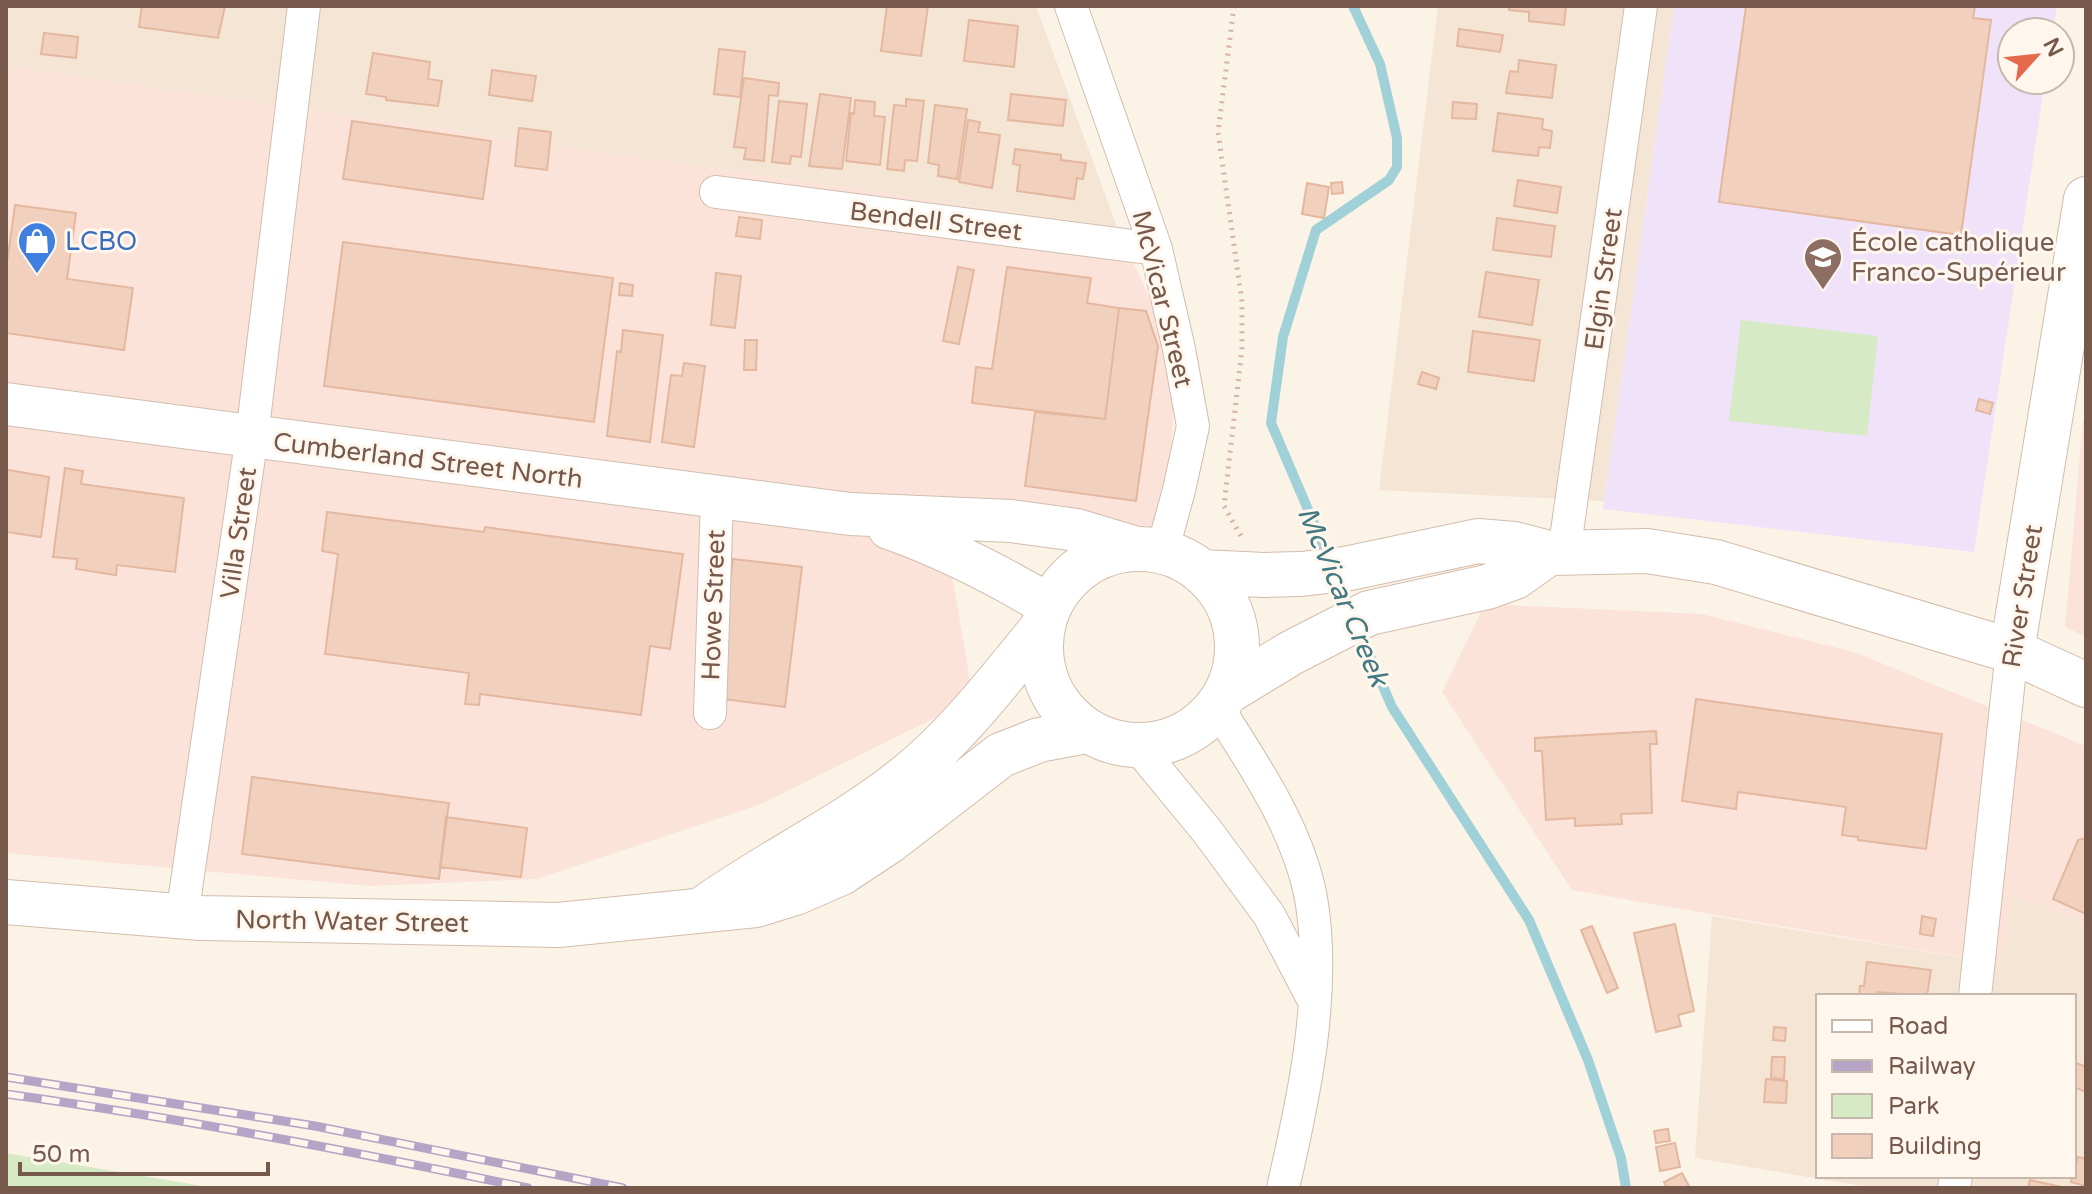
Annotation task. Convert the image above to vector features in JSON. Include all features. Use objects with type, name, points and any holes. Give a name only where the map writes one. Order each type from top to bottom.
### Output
[{"type":"main road","name":"River Street","points":[[2012,651],[2086,199]]},
{"type":"main road","points":[[1202,572],[1283,575],[1345,569],[1478,541],[1514,544],[1556,553],[1647,551],[1716,562],[2012,651],[2086,685]]},
{"type":"main road","points":[[699,912],[745,879],[855,814],[910,773],[968,716],[1046,616],[1062,586],[1096,558],[1118,551],[1151,550],[1184,559],[1218,588],[1236,628],[1236,661],[1222,700]]},
{"type":"main road","points":[[1046,616],[1041,650],[1044,674],[1054,697],[1069,716],[1103,739],[1137,746],[1160,744],[1182,736],[1201,724],[1222,700],[1319,638],[1369,613],[1487,587],[1515,577],[1556,553]]},
{"type":"main road","name":"North Water Street","points":[[6,902],[182,916],[558,925],[756,905],[795,893],[841,873],[888,842],[1001,755],[1039,740],[1087,731]]},
{"type":"street","name":"Villa Street","points":[[182,916],[252,436],[304,6]]},
{"type":"street","name":"McVicar Street","points":[[1071,6],[1156,249],[1193,426],[1179,490],[1151,550]]},
{"type":"street","name":"Elgin Street","points":[[1556,553],[1641,6]]},
{"type":"street","name":"Bendell Street","points":[[716,192],[1156,249]]},
{"type":"street","name":"Cumberland Street North","points":[[6,404],[850,514],[1011,521],[1077,530],[1151,550]]},
{"type":"street","name":"Howe Street","points":[[710,713],[717,498]]},
{"type":"street","name":"Cumberland Street North","points":[[850,514],[987,568],[1046,616]]},
{"type":"street","name":"River Street","points":[[1975,994],[2012,651]]},
{"type":"street","points":[[1222,700],[1282,818],[1300,860],[1310,897],[1315,942],[1305,1094],[1283,1188]]},
{"type":"street","points":[[1137,746],[1227,856],[1269,915],[1292,954],[1313,1000]]},
{"type":"path","points":[[1234,6],[1218,132],[1242,302],[1242,349],[1224,506],[1283,575]]},
{"type":"shaded area","points":[[6,6],[1036,6],[1117,227],[6,66]]},
{"type":"shaded area","points":[[1438,6],[1674,6],[1604,501],[1379,490]]},
{"type":"shaded area","name":"École catholique Franco-Supérieur","points":[[1674,6],[2057,6],[2055,16],[1996,16],[1996,96],[2043,96],[1974,552],[1603,509]]},
{"type":"shaded area","points":[[6,66],[1117,227],[1157,314],[1174,397],[1167,531],[941,509],[973,699],[759,805],[537,879],[369,886],[6,853]]},
{"type":"shaded area","points":[[2083,420],[2086,421],[2086,637],[2065,627]]},
{"type":"shaded area","points":[[1485,604],[1702,614],[1854,652],[2086,746],[2086,924],[2012,894],[2001,964],[1572,890],[1442,692]]},
{"type":"shaded area","points":[[2012,894],[2086,924],[2086,1188],[1874,1188],[1695,1158],[1712,916],[2000,964]]},
{"type":"green space","points":[[1741,320],[1878,336],[1867,436],[1729,421]]},
{"type":"green space","points":[[6,1153],[214,1188],[6,1188]]},
{"type":"building","points":[[142,6],[225,6],[218,38],[139,27]]},
{"type":"building","points":[[887,6],[928,6],[921,56],[881,51]]},
{"type":"building","points":[[1509,6],[1566,6],[1564,25],[1529,21],[1529,12],[1509,10]]},
{"type":"building","points":[[1746,6],[1975,6],[1973,18],[1991,20],[1961,235],[1719,202]]},
{"type":"building","points":[[969,20],[1018,26],[1014,67],[964,61]]},
{"type":"building","points":[[1459,29],[1503,35],[1500,52],[1457,46]]},
{"type":"building","points":[[44,33],[78,37],[76,58],[41,54]]},
{"type":"building","points":[[719,49],[745,52],[740,97],[714,94]]},
{"type":"building","points":[[373,53],[430,62],[428,79],[442,81],[438,106],[386,100],[386,97],[366,94]]},
{"type":"building","points":[[1519,60],[1556,65],[1552,98],[1506,93],[1510,71],[1518,72]]},
{"type":"building","points":[[492,70],[536,76],[532,101],[489,95]]},
{"type":"building","points":[[744,78],[779,83],[778,96],[769,95],[764,161],[744,159],[746,148],[734,147]]},
{"type":"building","points":[[820,94],[851,98],[842,169],[809,166]]},
{"type":"building","points":[[1011,94],[1066,100],[1063,126],[1008,120]]},
{"type":"building","points":[[906,99],[924,101],[917,161],[905,160],[904,171],[887,169],[894,105],[906,106]]},
{"type":"building","points":[[855,100],[875,102],[874,116],[885,117],[880,165],[846,161]]},
{"type":"building","points":[[779,101],[807,104],[801,157],[791,156],[790,164],[772,162]]},
{"type":"building","points":[[1453,102],[1477,104],[1476,119],[1452,118]]},
{"type":"building","points":[[935,105],[967,109],[957,179],[938,176],[939,165],[928,163]]},
{"type":"building","points":[[1498,113],[1543,119],[1542,129],[1552,131],[1550,148],[1539,147],[1538,156],[1493,151]]},
{"type":"building","points":[[968,120],[980,122],[978,132],[1000,135],[992,188],[959,182]]},
{"type":"building","points":[[352,121],[491,141],[483,199],[343,179]]},
{"type":"building","points":[[519,128],[551,132],[547,170],[515,166]]},
{"type":"building","points":[[1015,149],[1061,155],[1061,160],[1086,163],[1083,179],[1077,178],[1074,199],[1017,191],[1020,165],[1013,164]]},
{"type":"building","points":[[1518,180],[1561,187],[1557,213],[1514,206]]},
{"type":"building","points":[[1342,182],[1343,193],[1332,194],[1331,183]]},
{"type":"building","points":[[1307,183],[1329,187],[1324,218],[1302,214]]},
{"type":"building","name":"LCBO","points":[[15,205],[76,213],[67,279],[133,288],[124,350],[6,333],[6,270]]},
{"type":"building","points":[[739,217],[762,220],[760,239],[736,236]]},
{"type":"building","points":[[1497,218],[1555,226],[1551,257],[1493,250]]},
{"type":"building","points":[[343,242],[613,278],[594,422],[324,386]]},
{"type":"building","points":[[958,267],[974,270],[959,344],[943,341]]},
{"type":"building","points":[[1007,267],[1091,278],[1087,303],[1119,308],[1105,419],[972,403],[976,367],[992,369]]},
{"type":"building","points":[[1486,272],[1539,280],[1532,325],[1479,317]]},
{"type":"building","points":[[716,273],[741,276],[735,328],[711,325]]},
{"type":"building","points":[[620,283],[633,285],[632,296],[619,295]]},
{"type":"building","points":[[1119,308],[1146,311],[1158,346],[1136,501],[1025,486],[1035,412],[1105,419]]},
{"type":"building","points":[[623,330],[663,335],[650,442],[607,436],[617,351],[621,352]]},
{"type":"building","points":[[1473,331],[1540,340],[1534,381],[1468,372]]},
{"type":"building","points":[[745,340],[757,340],[756,370],[744,370]]},
{"type":"building","points":[[684,363],[705,366],[694,447],[662,442],[671,375],[682,376]]},
{"type":"building","points":[[1422,372],[1439,378],[1436,389],[1418,384]]},
{"type":"building","points":[[1979,399],[1993,403],[1990,414],[1976,410]]},
{"type":"building","points":[[65,468],[83,471],[81,484],[184,498],[175,572],[117,565],[116,575],[76,569],[77,559],[53,557]]},
{"type":"building","points":[[6,472],[49,477],[41,537],[6,532]]},
{"type":"building","points":[[327,512],[484,532],[485,527],[683,554],[670,649],[650,646],[641,715],[480,694],[479,705],[465,704],[469,673],[325,654],[338,554],[322,551]]},
{"type":"building","points":[[733,559],[802,567],[785,707],[715,698]]},
{"type":"building","points":[[1696,699],[1942,734],[1926,849],[1842,835],[1846,807],[1738,792],[1736,809],[1682,801]]},
{"type":"building","points":[[1656,731],[1657,744],[1650,744],[1652,813],[1621,814],[1622,824],[1575,826],[1575,818],[1546,820],[1542,751],[1535,751],[1535,738]]},
{"type":"building","points":[[252,777],[449,803],[439,879],[242,854]]},
{"type":"building","points":[[446,817],[527,828],[521,877],[440,867]]},
{"type":"building","points":[[2086,838],[2086,914],[2053,899],[2078,840]]},
{"type":"building","points":[[1922,916],[1936,919],[1933,936],[1920,934]]},
{"type":"building","points":[[1675,924],[1694,1011],[1678,1015],[1681,1026],[1656,1032],[1634,933]]},
{"type":"building","points":[[1592,926],[1618,988],[1607,993],[1581,930]]},
{"type":"building","points":[[1867,962],[1931,970],[1927,994],[1859,994],[1860,986],[1864,986]]},
{"type":"building","points":[[1774,1027],[1786,1028],[1785,1041],[1773,1040]]},
{"type":"building","points":[[1772,1057],[1785,1057],[1784,1079],[1771,1078]]},
{"type":"building","points":[[2076,1063],[2086,1067],[2086,1092],[2076,1088]]},
{"type":"building","points":[[1766,1079],[1787,1081],[1786,1103],[1764,1102]]},
{"type":"building","points":[[1668,1129],[1670,1141],[1656,1143],[1654,1131]]},
{"type":"building","points":[[1675,1143],[1680,1167],[1660,1171],[1656,1147]]},
{"type":"building","points":[[2078,1157],[2086,1159],[2086,1186],[2071,1182],[2072,1178],[2076,1178]]},
{"type":"building","points":[[1682,1173],[1690,1188],[1667,1188],[1664,1182]]},
{"type":"building","points":[[2030,1180],[2062,1187],[2062,1188],[2028,1188]]},
{"type":"waterway","name":"McVicar Creek","points":[[1330,561],[1271,423],[1283,337],[1316,230],[1389,180],[1397,167],[1397,138],[1380,64],[1353,6]]},
{"type":"waterway","name":"McVicar Creek","points":[[1337,580],[1351,613]]},
{"type":"waterway","name":"McVicar Creek","points":[[1359,631],[1392,707],[1529,920],[1588,1060],[1621,1158],[1626,1188]]},
{"type":"railway","points":[[6,1077],[315,1126],[623,1188]]},
{"type":"railway","points":[[6,1094],[268,1136],[528,1188]]},
{"type":"place","name":"LCBO","points":[[37,275]]},
{"type":"place","name":"École catholique Franco-Supérieur","points":[[1823,291]]}]
